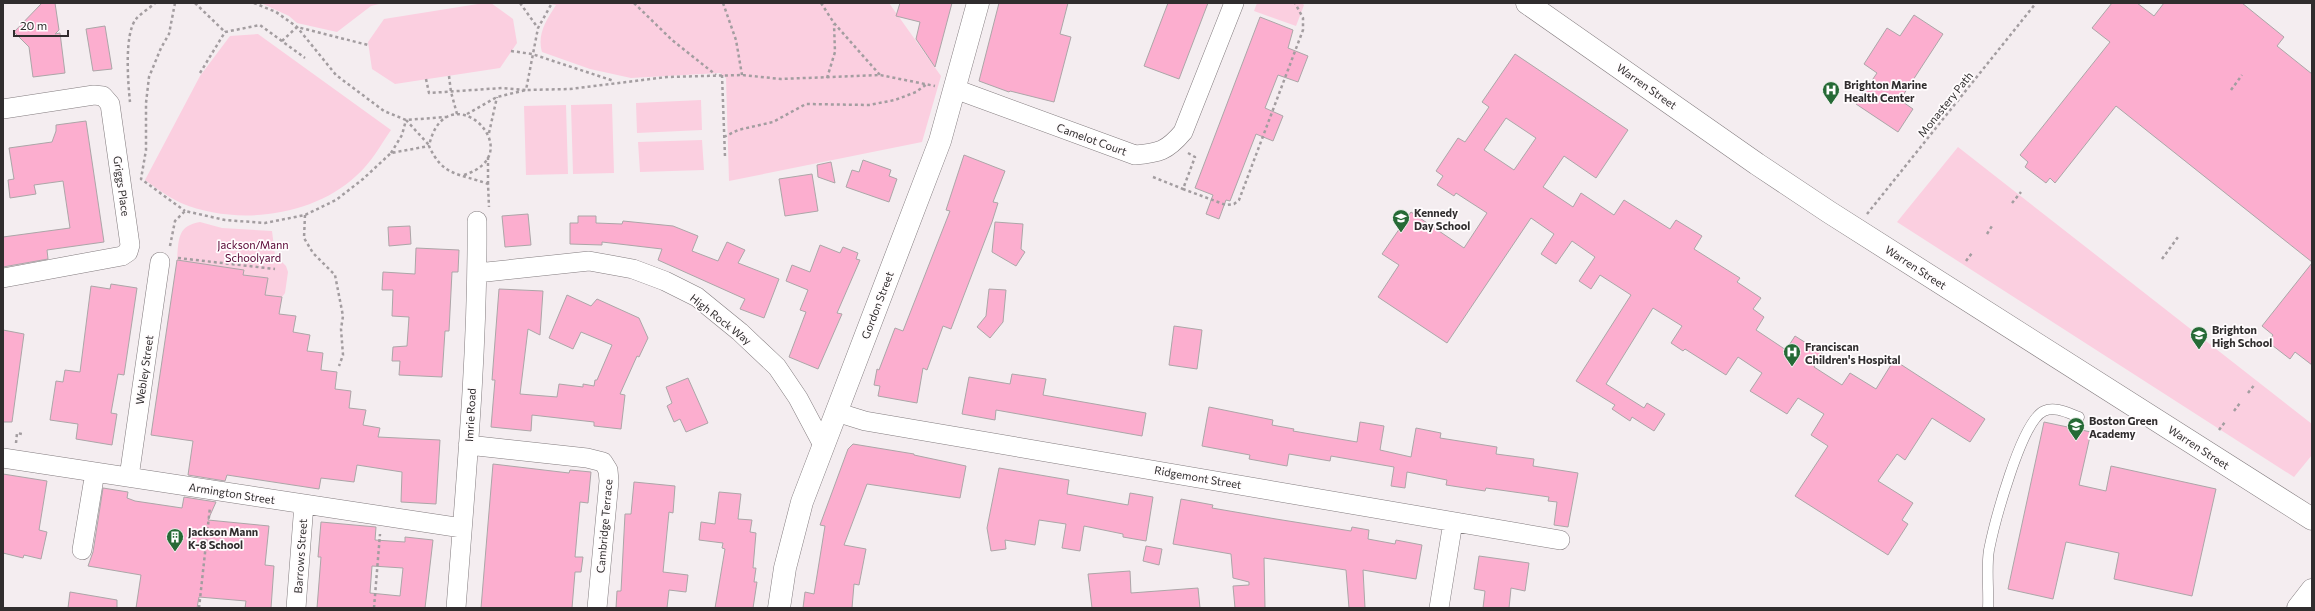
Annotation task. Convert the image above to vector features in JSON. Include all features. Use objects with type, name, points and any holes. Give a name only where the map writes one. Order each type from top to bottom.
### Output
[{"type":"street","name":"Gordon Street","points":[[779,608],[795,522],[823,445],[940,141],[948,88],[978,3]]},
{"type":"street","name":"Camelot Court","points":[[948,88],[1135,155],[1159,152],[1173,144],[1183,132],[1234,3]]},
{"type":"street","name":"Warren Street","points":[[1527,3],[1757,164],[1830,212],[2312,519]]},
{"type":"street","name":"Griggs Place","points":[[3,109],[94,95],[103,96],[110,104],[130,245],[128,252],[122,256],[3,278]]},
{"type":"street","name":"Imrie Road","points":[[456,608],[468,445],[477,273],[483,217]]},
{"type":"street","name":"Webley Street","points":[[129,477],[168,257]]},
{"type":"street","name":"High Rock Way","points":[[477,273],[589,261],[633,269],[665,281],[697,297],[740,332],[777,367],[798,398],[823,445]]},
{"type":"street","name":"Ridgemont Street","points":[[836,412],[865,421],[1560,540]]},
{"type":"street","name":"Cambridge Terrace","points":[[468,445],[587,458],[603,462],[608,470],[609,480],[597,608]]},
{"type":"street","name":"Armington Street","points":[[9,453],[95,472],[462,528]]},
{"type":"street","points":[[82,550],[95,472]]},
{"type":"street","name":"Barrows Street","points":[[296,608],[304,504]]},
{"type":"street","points":[[1439,608],[1453,522]]},
{"type":"street","points":[[2298,608],[2312,590]]},
{"type":"lane","points":[[1988,608],[1989,551],[2013,465],[2026,432],[2036,417],[2044,411],[2057,410],[2079,417]]},
{"type":"path","points":[[130,104],[128,88],[130,37],[136,19],[155,3]]},
{"type":"path","points":[[141,179],[146,150],[146,103],[149,77],[161,48],[169,34],[175,3]]},
{"type":"path","points":[[195,3],[226,32]]},
{"type":"path","points":[[254,3],[276,12],[296,27],[336,75],[384,111],[406,120],[429,146],[440,165],[457,174],[464,174],[475,171],[484,164],[489,154]]},
{"type":"path","points":[[520,3],[538,28]]},
{"type":"path","points":[[526,90],[538,28],[552,3]]},
{"type":"path","points":[[634,3],[672,40],[716,75]]},
{"type":"path","points":[[723,3],[736,40],[742,75]]},
{"type":"path","points":[[821,3],[834,23],[880,75]]},
{"type":"path","points":[[1153,177],[1226,205],[1234,204],[1239,200],[1303,30],[1302,18],[1296,3]]},
{"type":"path","name":"Monastery Path","points":[[1866,215],[2036,3]]},
{"type":"path","points":[[827,78],[835,52],[834,23]]},
{"type":"path","points":[[200,73],[226,32],[260,25],[305,58]]},
{"type":"path","points":[[282,41],[296,27]]},
{"type":"path","points":[[296,27],[368,45]]},
{"type":"path","points":[[511,51],[532,54],[616,82]]},
{"type":"path","points":[[426,79],[429,94],[502,88],[526,90],[570,89],[616,82],[667,77],[716,75],[742,75],[781,79],[880,75],[948,88]]},
{"type":"path","points":[[722,75],[725,157]]},
{"type":"path","points":[[2231,90],[2242,75]]},
{"type":"path","points":[[449,76],[450,92],[457,114]]},
{"type":"path","points":[[724,137],[738,130],[773,122],[806,104],[869,106],[895,100],[916,92],[927,84]]},
{"type":"path","points":[[467,114],[497,97],[526,90]]},
{"type":"path","points":[[488,134],[497,97]]},
{"type":"path","points":[[406,120],[448,117],[457,114],[467,114],[478,120],[488,134],[491,145],[489,154],[488,184],[483,217]]},
{"type":"path","points":[[429,146],[434,130],[448,117]]},
{"type":"path","points":[[141,179],[185,212],[225,220],[265,223],[305,215],[336,200],[363,179],[391,152],[402,135],[406,120]]},
{"type":"path","points":[[391,152],[429,146]]},
{"type":"path","points":[[1183,189],[1195,157],[1188,153]]},
{"type":"path","points":[[139,164],[142,187]]},
{"type":"path","points":[[464,174],[488,184]]},
{"type":"path","points":[[2012,203],[2021,192]]},
{"type":"path","points":[[185,212],[175,221],[168,257],[275,269]]},
{"type":"path","points":[[305,215],[304,238],[312,253],[335,275],[343,316],[341,328],[343,355],[339,366]]},
{"type":"path","points":[[1987,234],[1992,226]]},
{"type":"path","points":[[2162,259],[2178,237]]},
{"type":"path","points":[[1966,261],[1972,253]]},
{"type":"path","points":[[2248,393],[2255,384]]},
{"type":"path","points":[[2234,411],[2240,403]]},
{"type":"path","points":[[2219,430],[2226,422]]},
{"type":"path","points":[[9,453],[17,433],[22,434]]},
{"type":"path","points":[[199,608],[211,502]]},
{"type":"path","points":[[374,608],[381,526]]},
{"type":"green space","points":[[261,3],[383,3],[371,6],[337,32],[297,23],[289,16]]},
{"type":"green space","points":[[491,3],[513,19],[517,43],[500,68],[395,84],[372,69],[368,42],[384,19]]},
{"type":"green space","points":[[545,3],[889,3],[941,76],[922,142],[729,181],[726,78],[720,73],[631,78],[590,69],[542,52],[541,39],[543,28],[556,5]]},
{"type":"green space","points":[[1257,3],[1302,3],[1304,5],[1296,26],[1254,11]]},
{"type":"green space","points":[[258,34],[391,130],[371,160],[356,176],[338,190],[318,201],[296,209],[273,214],[225,214],[203,210],[181,203],[145,180],[200,76],[230,36]]},
{"type":"green space","points":[[701,100],[702,130],[637,133],[636,103]]},
{"type":"green space","points":[[612,104],[614,173],[573,174],[571,105]]},
{"type":"green space","points":[[566,105],[568,174],[526,175],[524,106]]},
{"type":"green space","points":[[702,140],[704,170],[640,172],[638,142]]},
{"type":"green space","points":[[1958,147],[2312,424],[2312,455],[2294,477],[1897,222]]},
{"type":"green space","name":"Jackson/Mann Schoolyard","points":[[200,222],[222,228],[272,231],[275,255],[286,266],[288,272],[285,293],[282,297],[265,295],[268,278],[250,276],[242,279],[243,270],[177,260],[179,240],[183,230],[192,224]]},
{"type":"building","points":[[42,3],[55,3],[59,30],[55,34],[60,33],[65,73],[33,77],[29,47],[14,32]]},
{"type":"building","points":[[900,3],[952,3],[935,67],[916,39],[920,22],[896,16]]},
{"type":"building","points":[[999,3],[1068,3],[1060,34],[1071,37],[1054,102],[1009,92],[979,81]]},
{"type":"building","points":[[1168,3],[1208,3],[1179,79],[1144,66]]},
{"type":"building","points":[[2112,3],[2137,3],[2154,16],[2164,3],[2242,3],[2284,37],[2277,46],[2312,74],[2312,262],[2116,106],[2055,183],[2050,178],[2046,183],[2025,167],[2028,162],[2020,155],[2110,42],[2092,28]]},
{"type":"building","points":[[1914,15],[1943,34],[1900,100],[1913,109],[1898,132],[1856,104],[1877,73],[1864,64],[1887,28],[1900,36]]},
{"type":"building","points":[[1260,17],[1293,30],[1288,48],[1308,56],[1298,82],[1278,75],[1265,108],[1283,116],[1273,141],[1256,134],[1230,201],[1226,200],[1219,219],[1206,214],[1213,195],[1195,188]]},
{"type":"building","points":[[105,26],[112,69],[93,71],[86,29]]},
{"type":"building","points":[[1515,54],[1628,130],[1596,178],[1564,156],[1543,187],[1573,207],[1581,193],[1614,215],[1624,200],[1670,229],[1676,220],[1702,236],[1694,249],[1740,278],[1737,282],[1761,298],[1753,309],[1764,317],[1756,330],[1786,350],[1795,336],[1822,353],[1814,367],[1842,385],[1850,373],[1876,389],[1894,360],[1985,419],[1970,442],[1932,418],[1905,460],[1897,454],[1878,481],[1913,503],[1902,520],[1908,524],[1888,555],[1795,496],[1828,446],[1811,435],[1824,414],[1798,398],[1787,414],[1750,391],[1762,373],[1738,357],[1726,375],[1685,349],[1683,351],[1671,343],[1682,326],[1653,308],[1606,384],[1644,408],[1647,403],[1665,414],[1654,431],[1632,417],[1630,421],[1612,409],[1615,405],[1576,381],[1631,295],[1600,275],[1591,289],[1579,281],[1595,257],[1572,241],[1556,264],[1541,254],[1554,234],[1531,218],[1447,343],[1378,297],[1399,265],[1382,254],[1411,212],[1464,248],[1487,213],[1456,193],[1454,196],[1437,185],[1443,176],[1436,171],[1458,138],[1465,142],[1489,107],[1482,102]],"holes":[[[1506,118],[1536,138],[1514,170],[1484,150]]]},
{"type":"building","points":[[86,121],[104,242],[47,250],[48,259],[3,267],[3,237],[70,228],[63,181],[34,185],[36,194],[10,198],[8,180],[14,179],[9,148],[52,142],[56,131],[56,125]]},
{"type":"building","points":[[964,155],[1005,171],[993,202],[998,203],[992,222],[951,329],[943,326],[927,370],[923,368],[917,403],[878,396],[880,386],[874,385],[877,369],[879,370],[895,328],[903,331],[950,211],[946,210]]},
{"type":"building","points":[[863,160],[891,170],[889,176],[897,179],[889,202],[846,187],[852,170],[859,172]]},
{"type":"building","points":[[831,162],[835,183],[818,177],[817,165]]},
{"type":"building","points":[[812,174],[818,211],[785,216],[779,179]]},
{"type":"building","points":[[528,214],[531,245],[505,247],[502,216]]},
{"type":"building","points":[[578,216],[596,216],[596,223],[622,224],[623,221],[673,226],[698,236],[692,251],[718,261],[727,242],[745,250],[738,263],[779,279],[764,318],[740,309],[745,299],[658,260],[662,249],[602,242],[602,245],[570,244],[570,223],[578,223]]},
{"type":"building","points":[[995,222],[1023,224],[1021,249],[1025,252],[1016,266],[992,252]]},
{"type":"building","points":[[410,226],[411,244],[389,246],[388,227]]},
{"type":"building","points":[[820,245],[840,253],[843,247],[858,253],[856,259],[860,260],[837,313],[842,314],[818,369],[789,357],[806,312],[800,310],[808,290],[786,281],[792,265],[810,272]]},
{"type":"building","points":[[416,248],[459,250],[458,272],[452,272],[449,331],[445,331],[442,377],[399,375],[400,361],[392,361],[393,347],[407,346],[409,317],[392,316],[393,290],[382,290],[383,272],[415,274]]},
{"type":"building","points":[[177,260],[244,270],[243,275],[268,278],[265,295],[282,297],[279,314],[296,316],[293,332],[310,335],[307,351],[323,353],[321,370],[337,372],[335,389],[351,391],[349,408],[366,410],[363,425],[380,428],[378,437],[440,440],[436,504],[401,502],[402,472],[357,465],[354,482],[321,478],[319,489],[227,475],[225,481],[188,475],[193,441],[151,435]]},
{"type":"building","points":[[2312,263],[2312,365],[2295,352],[2290,359],[2268,342],[2273,335],[2262,326]]},
{"type":"building","points":[[111,284],[137,288],[124,375],[118,374],[111,413],[117,414],[112,445],[76,439],[78,424],[50,420],[56,381],[63,382],[65,370],[80,372],[91,286],[110,289]]},
{"type":"building","points":[[499,289],[543,291],[540,335],[528,329],[520,394],[557,397],[559,384],[583,387],[583,384],[594,386],[595,380],[597,380],[612,345],[581,332],[573,349],[549,338],[567,295],[591,306],[597,299],[639,318],[648,338],[639,357],[637,356],[620,394],[625,395],[621,429],[594,426],[594,422],[532,415],[531,431],[491,427],[495,380],[492,380]]},
{"type":"building","points":[[989,289],[1006,290],[1003,322],[990,338],[977,327],[986,316]]},
{"type":"building","points":[[1174,326],[1202,330],[1197,369],[1169,365]]},
{"type":"building","points":[[3,330],[24,334],[12,422],[3,422]]},
{"type":"building","points":[[1012,374],[1046,379],[1043,395],[1146,413],[1142,436],[996,410],[995,420],[962,414],[969,377],[1010,384]]},
{"type":"building","points":[[688,378],[708,423],[686,432],[680,419],[674,422],[667,406],[672,403],[666,387]]},
{"type":"building","points":[[1209,407],[1273,420],[1272,425],[1294,429],[1293,431],[1357,442],[1360,422],[1384,426],[1380,450],[1411,457],[1416,428],[1441,433],[1440,438],[1497,447],[1496,454],[1534,459],[1533,466],[1578,473],[1568,527],[1554,525],[1557,502],[1548,501],[1549,497],[1486,488],[1485,491],[1446,485],[1447,480],[1407,472],[1405,488],[1391,486],[1394,467],[1331,456],[1330,461],[1289,454],[1287,466],[1249,459],[1250,455],[1202,446]]},
{"type":"building","points":[[2044,422],[2091,432],[2079,485],[2106,491],[2111,466],[2216,489],[2192,596],[2114,579],[2119,553],[2066,542],[2053,599],[2008,589]]},
{"type":"building","points":[[853,444],[914,454],[966,466],[960,498],[867,484],[844,545],[866,549],[859,585],[854,584],[852,608],[803,608],[805,592],[814,594],[825,526],[820,525],[848,449]]},
{"type":"building","points":[[493,464],[569,473],[570,470],[591,472],[588,503],[580,502],[575,557],[583,557],[581,572],[575,572],[572,608],[481,608]]},
{"type":"building","points":[[999,468],[1069,480],[1067,494],[1128,505],[1130,493],[1153,497],[1146,541],[1123,537],[1123,534],[1084,526],[1080,551],[1062,548],[1066,524],[1039,520],[1035,545],[1005,540],[1006,549],[991,551],[987,528]]},
{"type":"building","points":[[3,474],[47,481],[39,530],[47,532],[41,559],[24,555],[23,558],[3,553]]},
{"type":"building","points":[[634,482],[675,486],[673,513],[669,512],[663,572],[688,575],[686,592],[669,590],[667,608],[616,608],[617,591],[621,591],[625,514],[631,514]]},
{"type":"building","points":[[103,488],[128,492],[127,498],[135,501],[182,508],[184,497],[216,502],[208,520],[269,526],[265,565],[274,566],[271,608],[245,608],[246,601],[199,597],[197,608],[136,608],[141,575],[88,566],[93,552]]},
{"type":"building","points":[[719,492],[741,494],[738,519],[752,520],[750,532],[756,533],[753,568],[756,568],[754,582],[757,582],[753,608],[715,608],[725,549],[722,548],[723,543],[699,540],[701,522],[715,524]]},
{"type":"building","points":[[1181,499],[1213,505],[1212,508],[1276,519],[1351,531],[1352,527],[1369,530],[1368,539],[1395,544],[1396,540],[1422,545],[1416,579],[1363,570],[1365,608],[1349,608],[1346,570],[1264,558],[1265,608],[1235,608],[1233,586],[1249,585],[1249,582],[1233,578],[1231,554],[1173,544]]},
{"type":"building","points":[[321,522],[376,527],[375,540],[405,542],[405,537],[433,540],[425,608],[317,608],[321,557],[318,557]],"holes":[[[372,566],[403,568],[400,596],[370,593]]]},
{"type":"building","points":[[1146,546],[1162,549],[1159,565],[1143,561]]},
{"type":"building","points":[[1479,556],[1529,563],[1525,591],[1511,588],[1509,608],[1483,608],[1485,591],[1474,589]]},
{"type":"building","points":[[1130,571],[1131,593],[1198,588],[1200,608],[1092,608],[1088,574]]},
{"type":"building","points":[[70,592],[117,600],[117,608],[68,608]]},
{"type":"place","name":"Brighton Marine Health Center","points":[[1831,105]]},
{"type":"place","name":"Kennedy Day School","points":[[1401,233]]},
{"type":"place","name":"Brighton High School","points":[[2199,350]]},
{"type":"place","name":"Franciscan Children's Hospital","points":[[1792,367]]},
{"type":"place","name":"Boston Green Academy","points":[[2076,441]]},
{"type":"place","name":"Jackson Mann K-8 School","points":[[175,552]]}]
